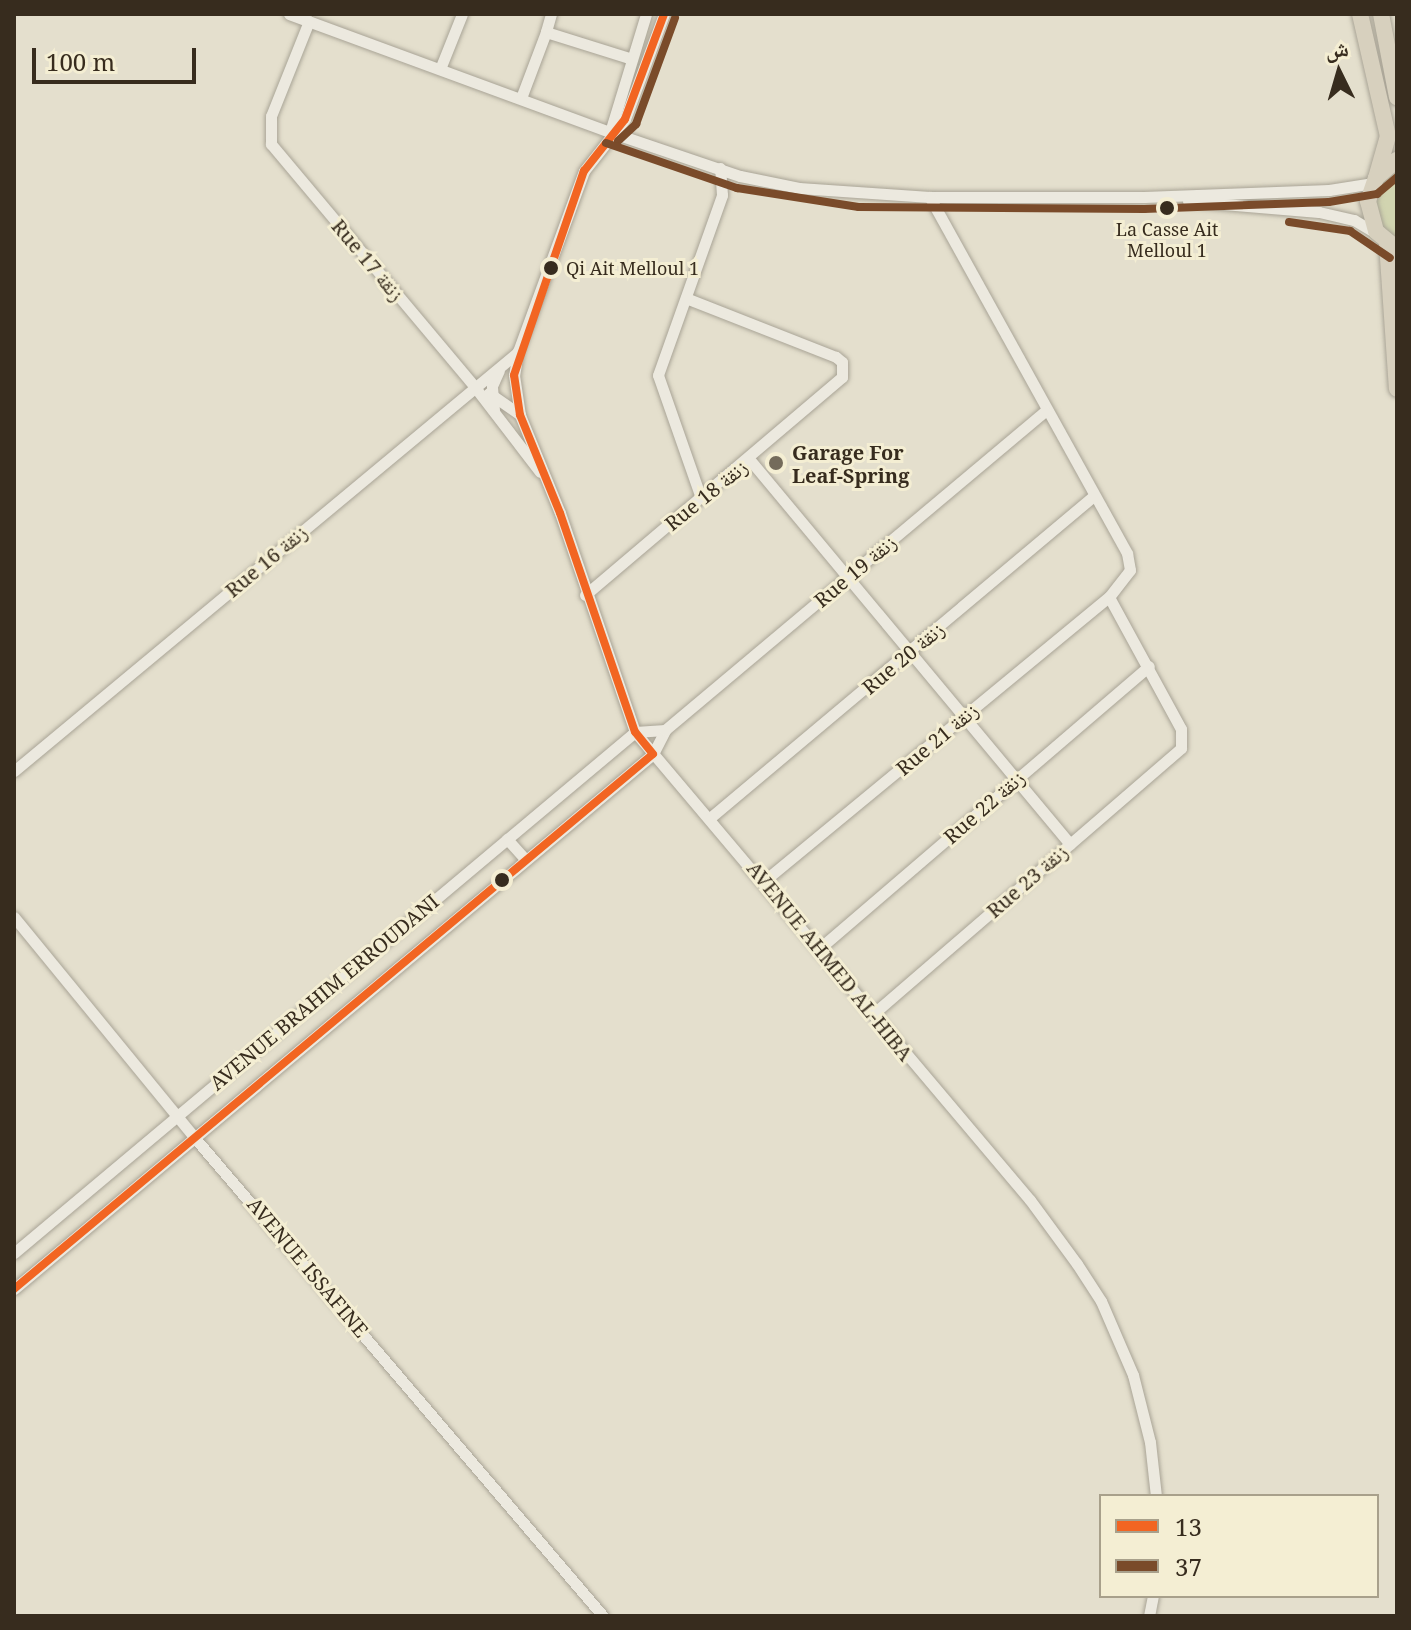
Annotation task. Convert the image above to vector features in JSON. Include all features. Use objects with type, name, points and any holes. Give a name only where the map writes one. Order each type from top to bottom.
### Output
[{"type":"highway","points":[[1360,14],[1388,136],[1369,213],[1388,242],[1397,389]]},
{"type":"highway","points":[[1381,14],[1397,97]]},
{"type":"highway","points":[[1375,180],[1397,160]]},
{"type":"street","points":[[290,14],[610,132],[740,176],[799,188],[930,197],[1144,197],[1329,190],[1375,180]]},
{"type":"street","points":[[440,69],[462,14]]},
{"type":"street","points":[[521,98],[551,14]]},
{"type":"street","points":[[610,132],[629,58],[646,14]]},
{"type":"street","name":"AVENUE AHMED AL-HIBA","points":[[664,14],[625,119],[610,132],[584,171],[518,351],[514,375],[520,415],[635,732],[711,817],[1030,1200],[1101,1301],[1141,1403],[1156,1494]]},
{"type":"street","name":"Rue 17 زنقة","points":[[309,21],[271,116],[271,144],[474,386],[545,479]]},
{"type":"street","points":[[546,32],[629,58]]},
{"type":"street","points":[[701,498],[658,386],[660,363],[688,299],[722,195],[720,168]]},
{"type":"street","points":[[722,195],[740,176]]},
{"type":"street","points":[[930,197],[1093,496]]},
{"type":"street","points":[[1144,197],[1319,212],[1354,220],[1388,242]]},
{"type":"street","name":"Rue 18 زنقة","points":[[585,595],[837,386],[844,371],[836,357],[688,299]]},
{"type":"street","name":"Rue 16 زنقة","points":[[14,771],[518,351]]},
{"type":"street","points":[[502,366],[491,394],[502,426]]},
{"type":"street","points":[[474,386],[520,415]]},
{"type":"street","name":"Rue 19 زنقة","points":[[653,754],[665,730],[1045,411]]},
{"type":"street","points":[[750,460],[1070,844]]},
{"type":"street","name":"Rue 21 زنقة","points":[[764,881],[1109,597],[1127,578],[1130,564],[1093,496]]},
{"type":"street","name":"Rue 20 زنقة","points":[[711,817],[910,653],[1093,496]]},
{"type":"street","points":[[1109,597],[1149,666]]},
{"type":"street","name":"Rue 23 زنقة","points":[[873,1014],[1181,748],[1181,729],[1149,666]]},
{"type":"street","name":"Rue 22 زنقة","points":[[820,948],[1149,666]]},
{"type":"street","points":[[635,732],[665,730]]},
{"type":"street","name":"AVENUE BRAHIM ERROUDANI","points":[[14,1253],[635,732]]},
{"type":"street","name":"AVENUE BRAHIM ERROUDANI","points":[[14,1289],[653,754]]},
{"type":"street","points":[[507,839],[525,859]]},
{"type":"street","name":"AVENUE ISSAFINE","points":[[14,917],[194,1137],[603,1616]]},
{"type":"green space","points":[[1397,167],[1397,241],[1385,232],[1374,209],[1381,181]]},
{"type":"transit line","name":"13","points":[[14,1289],[653,754],[635,732],[560,513],[520,415],[514,375],[584,171],[625,119],[664,14]]},
{"type":"transit line","name":"37","points":[[618,141],[636,124],[675,18]]},
{"type":"transit line","name":"37","points":[[606,143],[737,188],[859,207],[1144,209],[1329,202],[1377,194],[1397,177]]},
{"type":"transit line","name":"37","points":[[1289,222],[1350,231],[1390,258]]},
{"type":"place","name":"La Casse Ait Melloul 1","points":[[1167,208]]},
{"type":"place","name":"Qi Ait Melloul 1","points":[[551,268]]},
{"type":"place","name":"Garage For Leaf-Spring","points":[[776,463]]}]
